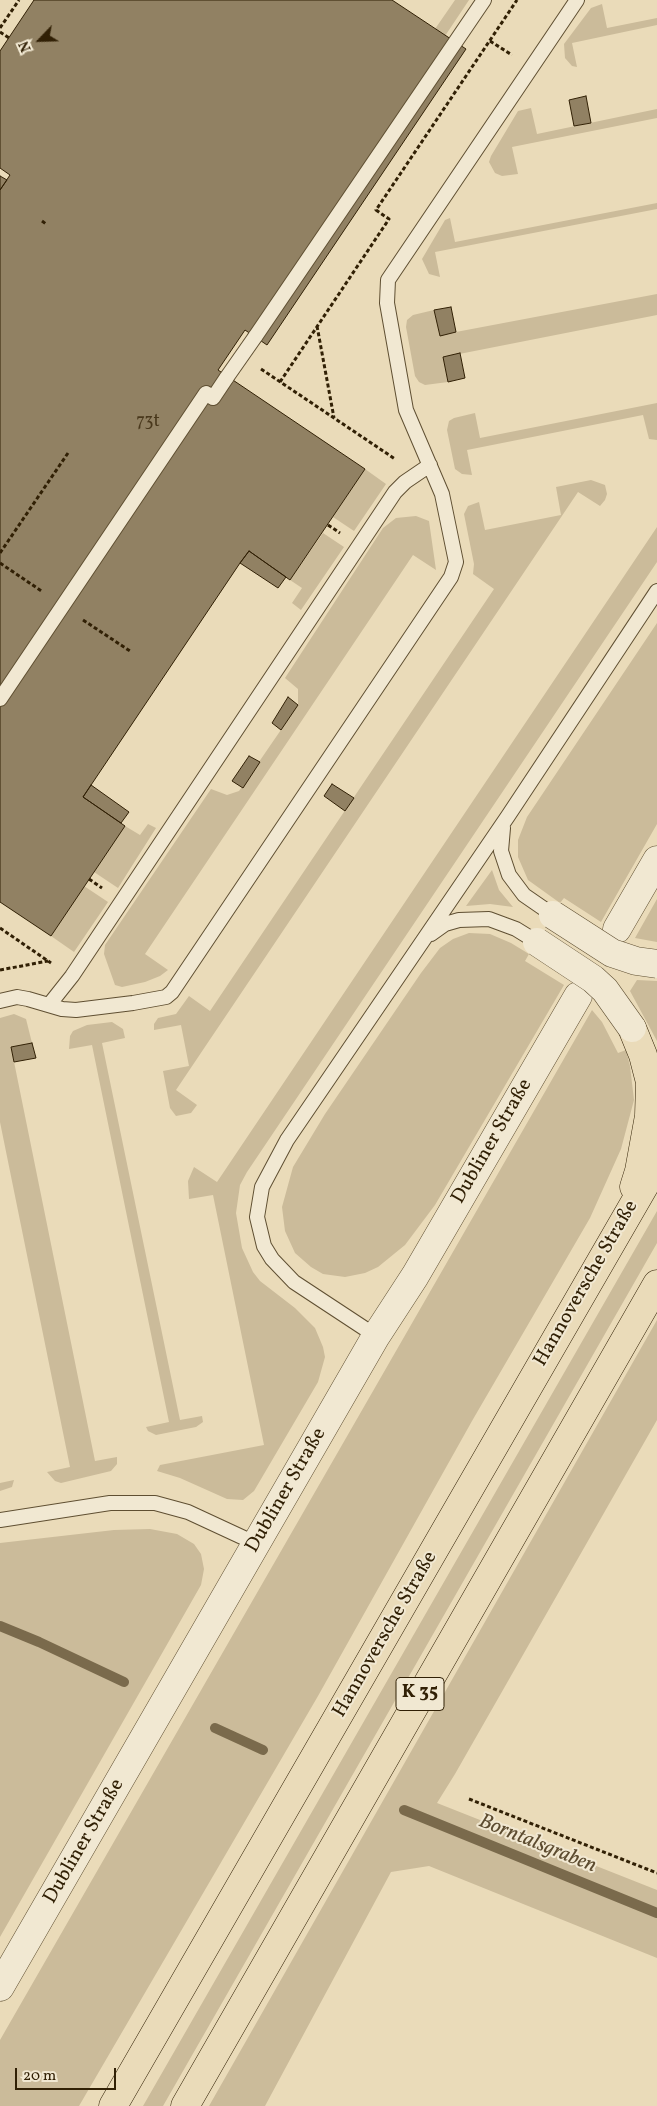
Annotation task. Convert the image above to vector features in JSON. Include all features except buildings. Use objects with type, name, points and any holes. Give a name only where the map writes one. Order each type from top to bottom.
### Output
[{"type":"highway","points":[[620,1226],[639,1171],[650,1096],[648,1070],[632,1028]]},
{"type":"highway","name":"Hannoversche Straße","points":[[113,2106],[657,1164]]},
{"type":"highway","name":"K 35","points":[[185,2106],[657,1284]]},
{"type":"street","points":[[617,929],[657,860]]},
{"type":"street","points":[[553,915],[612,953],[636,961],[657,964]]},
{"type":"street","points":[[537,942],[574,966],[605,990],[632,1028]]},
{"type":"street","name":"Dubliner Straße","points":[[0,1987],[376,1336],[415,1276],[578,996]]},
{"type":"lane","points":[[0,699],[206,393],[213,398],[484,0]]},
{"type":"lane","points":[[0,1001],[17,997],[76,1010],[166,997],[177,984],[454,572],[456,562],[442,494],[406,410],[387,303],[388,280],[577,0]]},
{"type":"lane","points":[[49,1005],[72,976],[395,492],[416,474],[430,466]]},
{"type":"lane","points":[[376,1336],[301,1287],[281,1270],[264,1246],[257,1217],[259,1201],[269,1172],[287,1140],[424,941],[657,591]]},
{"type":"lane","points":[[508,816],[500,839],[504,864],[515,886],[524,895],[553,915]]},
{"type":"lane","points":[[424,941],[446,924],[474,918],[502,924],[537,942]]},
{"type":"lane","points":[[0,1520],[110,1503],[155,1503],[188,1512],[257,1544]]},
{"type":"path","points":[[9,38],[0,30],[19,0]]},
{"type":"path","points":[[280,382],[390,219],[376,210],[517,0]]},
{"type":"path","points":[[42,221],[46,224]]},
{"type":"path","points":[[318,326],[335,419]]},
{"type":"path","points":[[256,366],[416,474]]},
{"type":"path","points":[[0,553],[68,453]]},
{"type":"path","points":[[0,928],[72,976]]},
{"type":"path","points":[[0,970],[48,961]]},
{"type":"path","points":[[470,1799],[657,1873]]},
{"type":"shaded area","points":[[455,0],[469,0],[445,36],[435,29]]},
{"type":"shaded area","points":[[602,4],[607,28],[657,18],[657,25],[572,43],[577,67],[572,66],[565,58],[564,44],[591,8]]},
{"type":"shaded area","points":[[531,108],[537,134],[657,109],[657,118],[512,147],[518,174],[502,176],[495,173],[489,162],[491,156],[518,111]]},
{"type":"shaded area","points":[[657,203],[657,209],[435,252],[440,277],[429,274],[422,259],[445,220],[450,218],[455,242]]},
{"type":"shaded area","points":[[657,294],[657,315],[444,357],[448,382],[425,385],[419,382],[415,376],[406,327],[407,320],[413,315],[434,310],[440,335]]},
{"type":"shaded area","points":[[657,403],[657,440],[649,439],[643,415],[467,450],[472,475],[462,474],[455,469],[447,430],[449,421],[454,418],[475,413],[480,438]]},
{"type":"shaded area","points":[[365,469],[386,484],[354,531],[333,517]]},
{"type":"shaded area","points":[[591,480],[605,485],[607,494],[605,500],[600,506],[578,492],[176,1090],[197,1105],[191,1113],[176,1116],[170,1108],[163,1071],[189,1066],[181,1025],[154,1030],[154,1024],[158,1018],[176,1014],[189,996],[210,1011],[494,589],[473,574],[474,564],[464,514],[468,506],[479,502],[485,530],[561,515],[556,487]]},
{"type":"shaded area","points":[[416,516],[429,521],[436,570],[413,555],[145,954],[168,970],[160,976],[145,982],[122,987],[115,985],[104,954],[105,945],[211,789],[227,795],[239,791],[298,705],[298,689],[285,678],[383,528],[396,518]]},
{"type":"shaded area","points":[[657,527],[657,562],[240,1185],[236,1213],[242,1248],[253,1272],[260,1281],[295,1308],[315,1328],[325,1357],[318,1382],[254,1491],[243,1500],[227,1499],[180,1478],[157,1471],[160,1465],[264,1445],[213,1195],[189,1199],[188,1181],[194,1167],[217,1182]]},
{"type":"shaded area","points":[[323,533],[344,547],[301,610],[292,603],[302,588],[290,580]]},
{"type":"shaded area","points":[[657,623],[657,824],[601,922],[564,898],[560,903],[528,880],[518,857],[518,840],[527,817]]},
{"type":"shaded area","points":[[148,824],[156,828],[118,888],[94,872],[125,826],[140,835]]},
{"type":"shaded area","points":[[492,870],[499,890],[513,907],[490,904],[466,906]]},
{"type":"shaded area","points":[[84,886],[108,902],[74,952],[51,936]]},
{"type":"shaded area","points":[[657,899],[657,942],[635,938]]},
{"type":"shaded area","points":[[469,933],[490,934],[511,943],[529,954],[525,961],[564,985],[435,1205],[405,1245],[378,1267],[365,1273],[345,1277],[323,1274],[311,1267],[295,1253],[285,1231],[282,1207],[293,1167],[325,1114],[421,973],[440,948],[453,939]]},
{"type":"shaded area","points":[[637,980],[657,981],[657,1041],[630,991]]},
{"type":"shaded area","points":[[592,1010],[602,1022],[618,1053],[626,1050],[634,1100],[621,1149],[590,1218],[472,1421],[318,1696],[79,2106],[0,2106],[0,2040]]},
{"type":"shaded area","points":[[14,1014],[26,1019],[32,1043],[11,1047],[95,1461],[117,1457],[117,1464],[111,1471],[61,1483],[55,1481],[47,1472],[70,1467],[0,1122],[0,1018]]},
{"type":"shaded area","points":[[112,1022],[123,1029],[125,1038],[102,1043],[180,1420],[202,1416],[203,1422],[196,1427],[156,1435],[148,1431],[146,1427],[169,1422],[92,1045],[69,1049],[70,1036],[73,1031],[87,1025]]},
{"type":"shaded area","points":[[657,1211],[657,1243],[163,2106],[143,2106]]},
{"type":"shaded area","points":[[657,1320],[657,1420],[437,1803],[657,1890],[657,1958],[429,1866],[391,1872],[265,2106],[209,2106]]},
{"type":"shaded area","points":[[14,1480],[12,1487],[0,1491],[0,1483]]},
{"type":"shaded area","points":[[150,1529],[177,1534],[194,1544],[201,1554],[204,1569],[201,1585],[0,1937],[0,1543],[114,1530]]},
{"type":"waterway","name":"Borntalsgraben","points":[[0,1626],[124,1682]]},
{"type":"waterway","name":"Borntalsgraben","points":[[215,1728],[263,1750]]},
{"type":"waterway","name":"Borntalsgraben","points":[[404,1810],[657,1913]]}]
